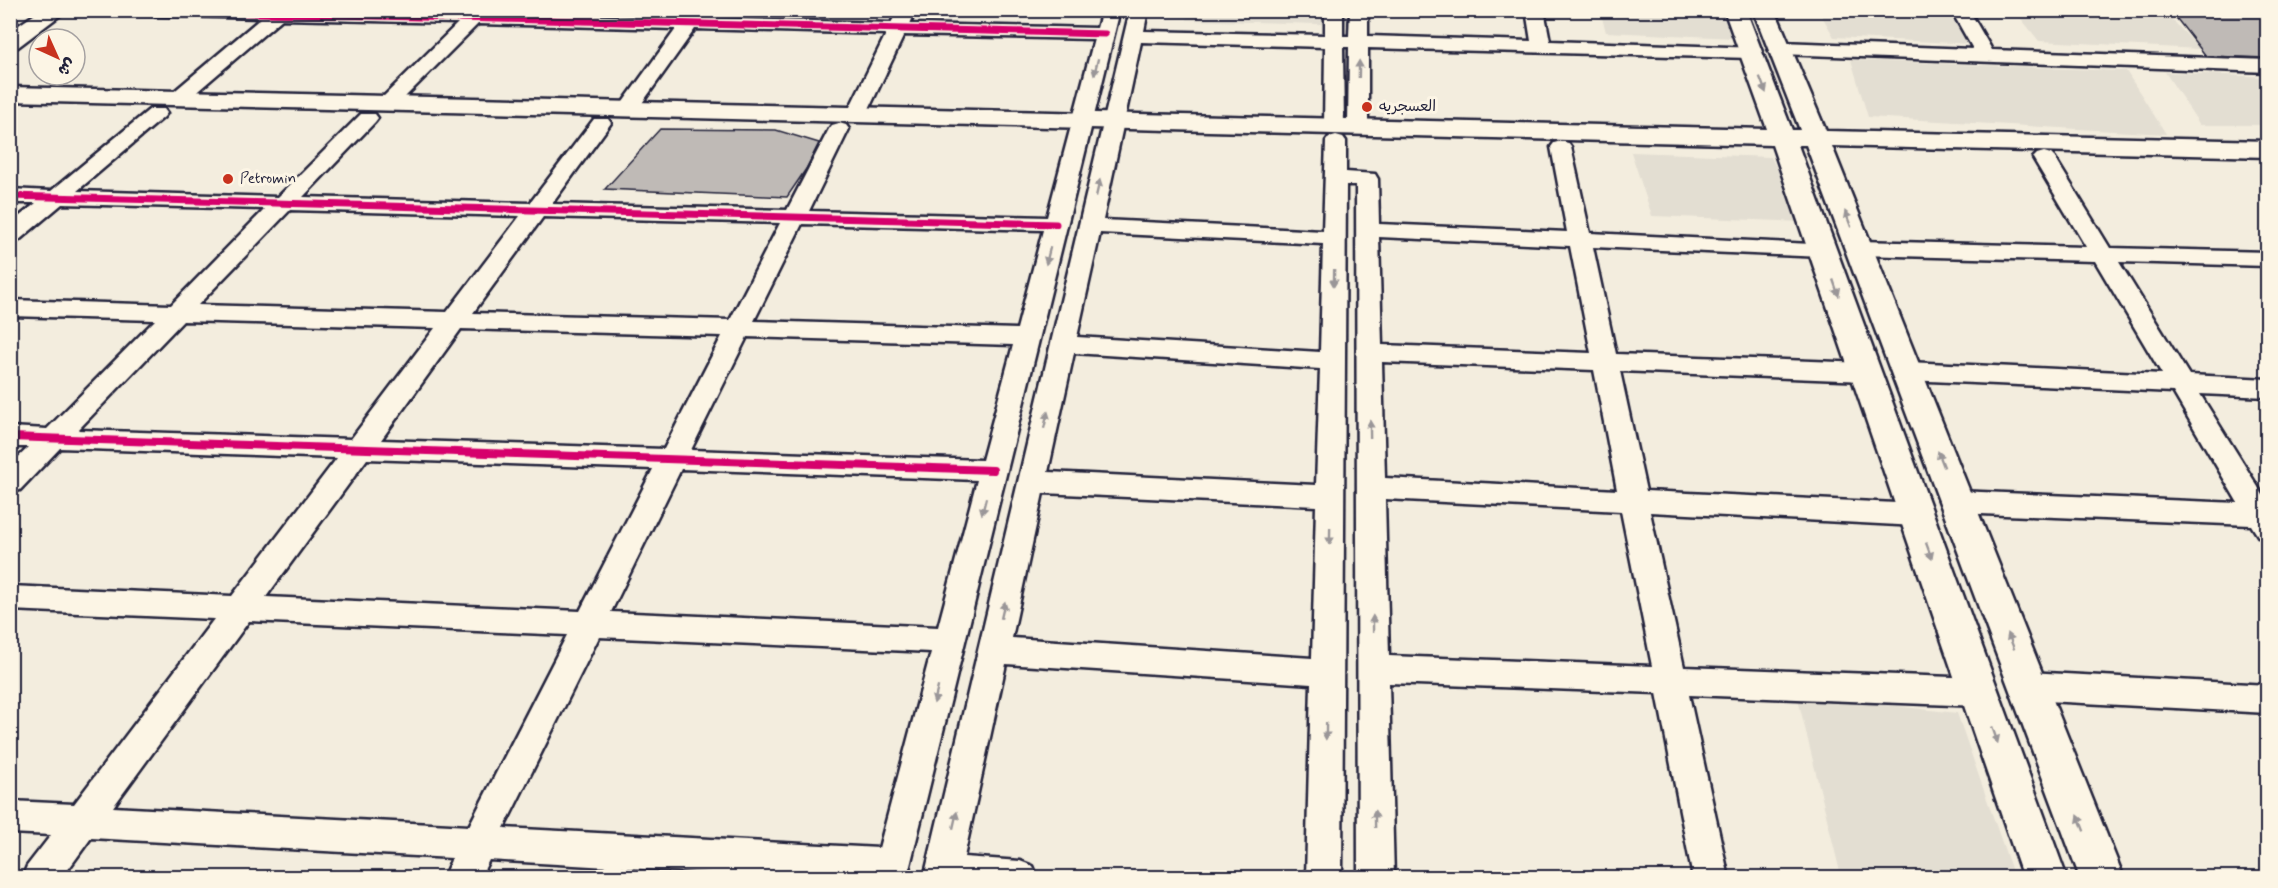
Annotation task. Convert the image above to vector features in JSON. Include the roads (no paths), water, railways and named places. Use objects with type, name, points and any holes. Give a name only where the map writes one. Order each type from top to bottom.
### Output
[{"type":"main road","points":[[10,42],[56,10]]},
{"type":"main road","points":[[1735,10],[1765,50],[1802,145],[1859,248],[2102,878]]},
{"type":"main road","points":[[1764,10],[1765,50]]},
{"type":"main road","points":[[10,94],[178,98],[602,123],[848,122],[1343,132],[1802,145],[2044,158],[2268,164]]},
{"type":"main road","points":[[10,109],[157,112],[628,109],[848,122]]},
{"type":"main road","points":[[1343,132],[1561,147],[1802,145],[2268,149]]},
{"type":"main road","points":[[1802,145],[1823,250],[2045,878]]},
{"type":"street","points":[[10,817],[479,843],[891,872],[1108,22],[898,29],[694,17],[139,10]]},
{"type":"street","points":[[461,878],[795,217],[907,10]]},
{"type":"street","points":[[1334,10],[1334,41],[1343,132]]},
{"type":"street","points":[[1324,878],[1336,178],[1359,42],[1359,10]]},
{"type":"street","points":[[1535,10],[1542,46]]},
{"type":"street","points":[[1960,10],[1986,56]]},
{"type":"street","points":[[178,98],[280,12]]},
{"type":"street","points":[[10,483],[284,204],[478,15]]},
{"type":"street","points":[[628,109],[694,17]]},
{"type":"street","points":[[1020,878],[943,875],[1136,23],[1359,42],[1765,50],[2268,66]]},
{"type":"street","points":[[10,236],[157,112]]},
{"type":"street","points":[[40,878],[602,123]]},
{"type":"street","points":[[1561,147],[1711,878]]},
{"type":"street","points":[[2044,158],[2265,519]]},
{"type":"street","points":[[1336,178],[1368,179],[1376,878]]},
{"type":"street","points":[[10,196],[1056,224]]},
{"type":"street","points":[[1090,226],[1335,238]]},
{"type":"street","points":[[1368,230],[1823,250]]},
{"type":"street","points":[[1859,248],[2268,259]]},
{"type":"street","points":[[10,308],[1027,337]]},
{"type":"street","points":[[1063,344],[1332,361]]},
{"type":"street","points":[[1370,353],[1866,372]]},
{"type":"street","points":[[1907,371],[2268,388]]},
{"type":"street","points":[[10,437],[993,470]]},
{"type":"street","points":[[1032,482],[1330,496]]},
{"type":"street","points":[[1371,488],[1917,515]]},
{"type":"street","points":[[1957,502],[2265,519]]},
{"type":"street","points":[[10,598],[950,640]]},
{"type":"street","points":[[994,650],[1327,672]]},
{"type":"street","points":[[1373,669],[1979,692]]},
{"type":"street","points":[[2028,686],[2268,699]]},
{"type":"place","name":"العسجريه","points":[[1367,107]]},
{"type":"place","name":"Petromin","points":[[228,179]]}]
